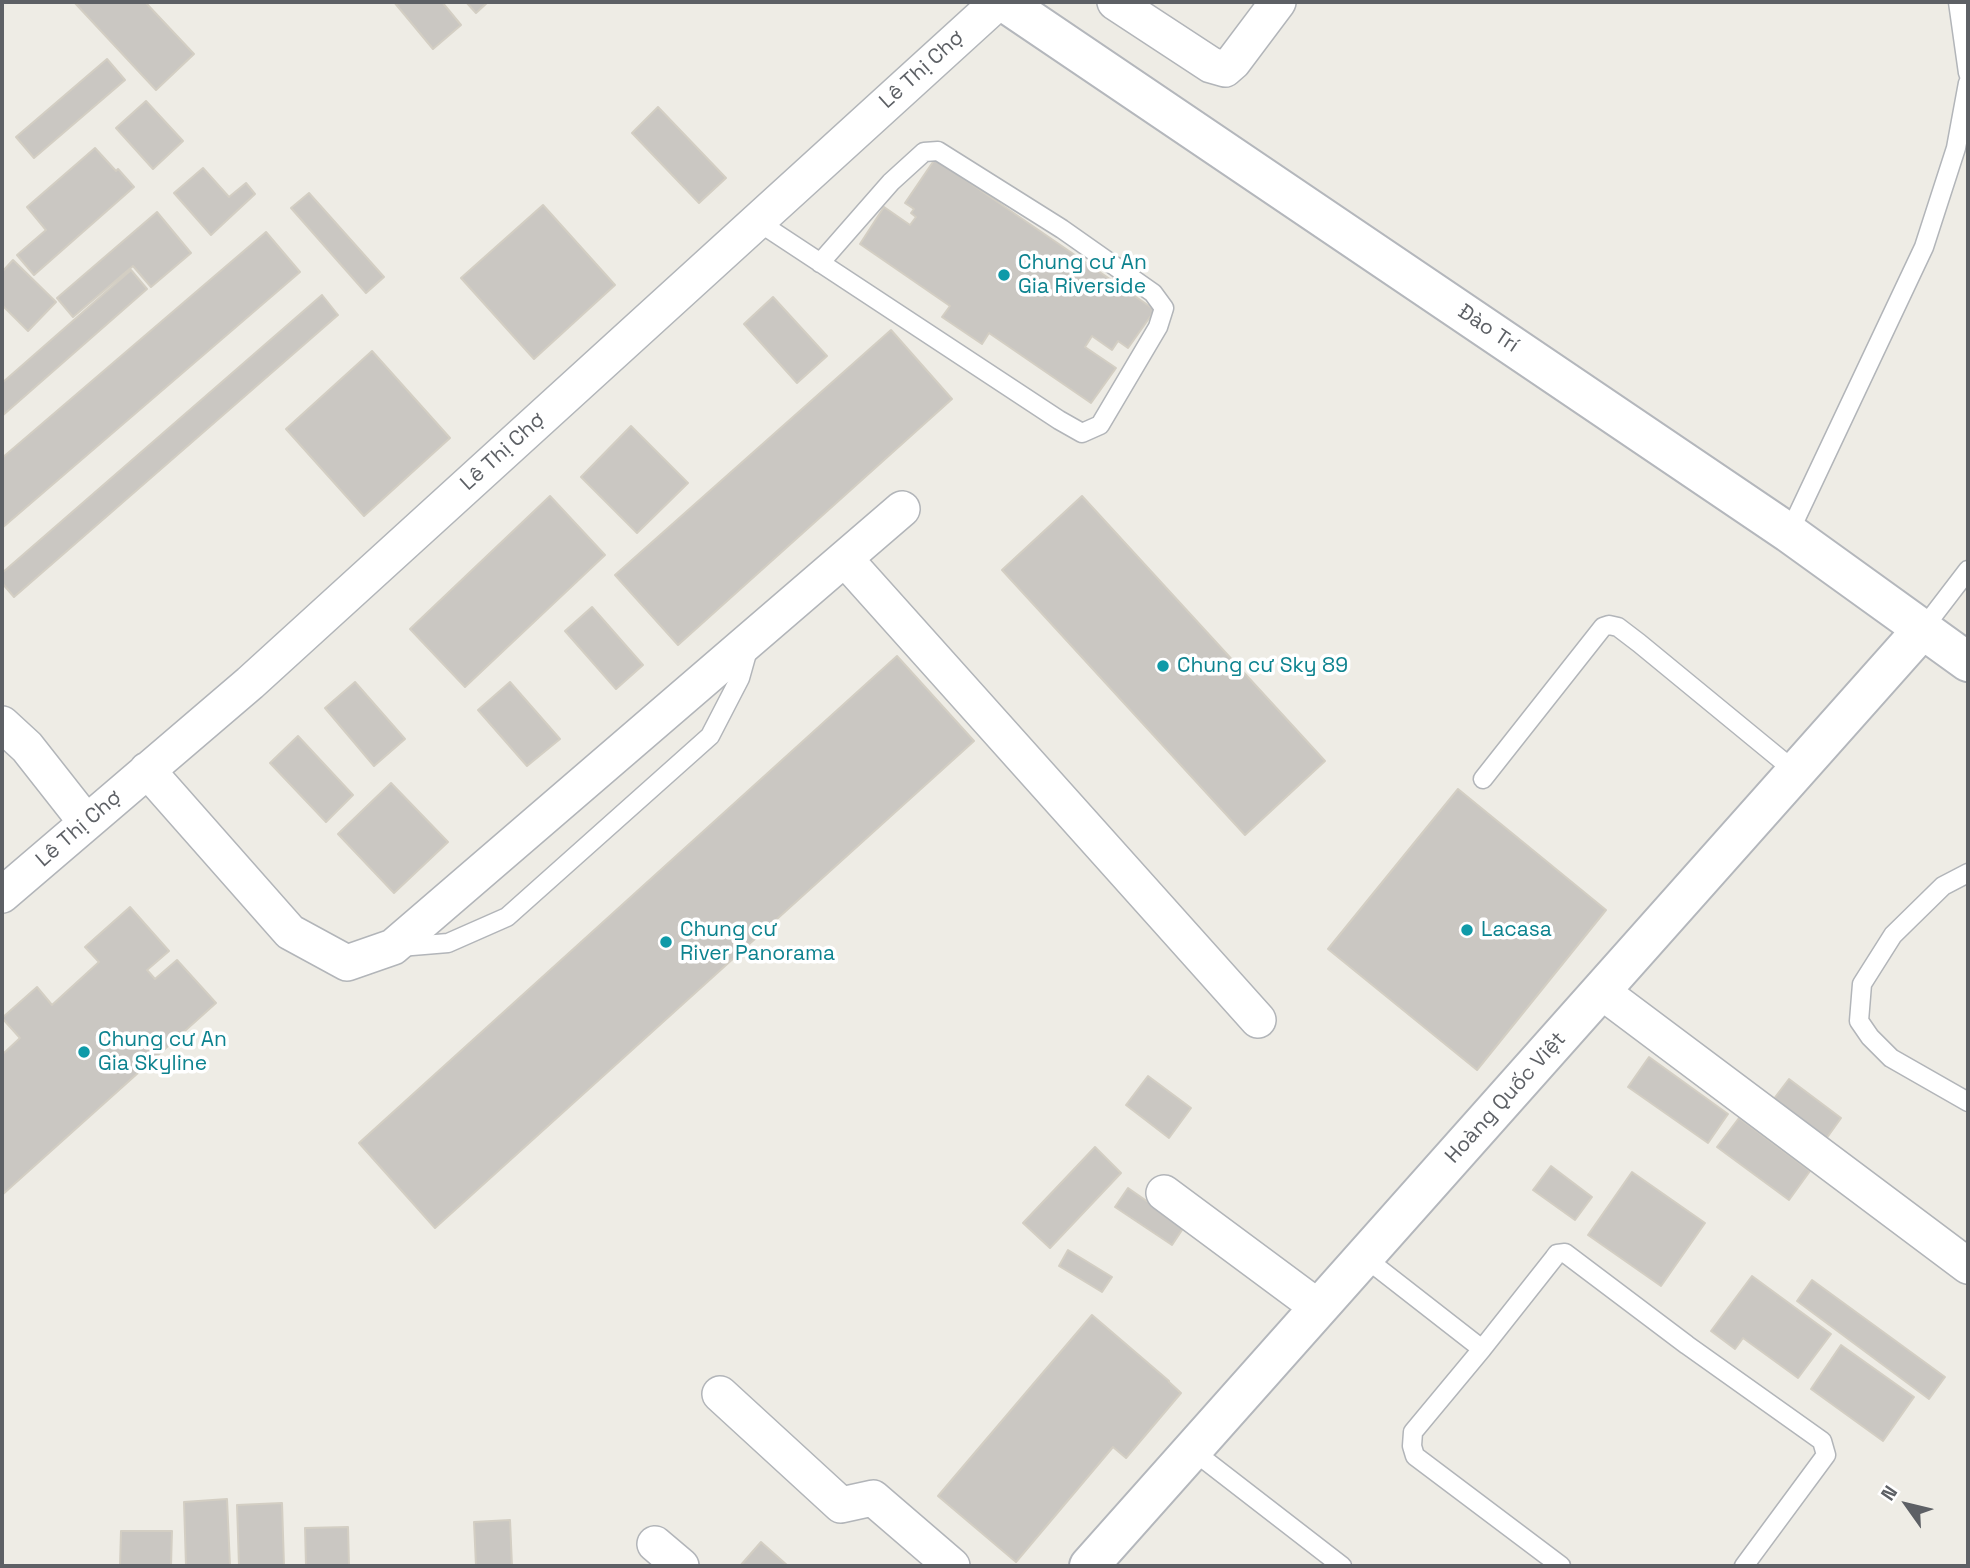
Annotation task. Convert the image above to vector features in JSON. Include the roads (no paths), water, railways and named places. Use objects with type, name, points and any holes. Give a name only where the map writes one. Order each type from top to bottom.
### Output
[{"type":"street","name":"Lê Thị Chợ","points":[[2,895],[250,683],[998,2]]},
{"type":"street","name":"Đào Trí","points":[[1004,2],[1790,533],[1968,662]]},
{"type":"street","points":[[1115,2],[1210,65],[1225,69],[1278,2]]},
{"type":"street","points":[[147,770],[290,932],[347,963],[393,947],[902,509]]},
{"type":"street","points":[[845,559],[1258,1020]]},
{"type":"street","name":"Hoàng Quốc Việt","points":[[1089,1566],[1922,630]]},
{"type":"street","points":[[2,724],[27,747],[86,822]]},
{"type":"street","points":[[1601,991],[1968,1266]]},
{"type":"street","points":[[1164,1193],[1319,1308]]},
{"type":"street","points":[[720,1394],[841,1505],[873,1498],[952,1566]]},
{"type":"lane","points":[[1958,2],[1968,73]]},
{"type":"lane","points":[[1790,533],[1924,247],[1956,148],[1968,83]]},
{"type":"lane","points":[[757,220],[820,263],[1082,433],[1100,425],[1158,327],[1164,308],[1153,293],[1062,229],[938,150],[925,152],[891,182],[820,263]]},
{"type":"lane","points":[[1922,630],[1968,570]]},
{"type":"lane","points":[[1483,779],[1603,627],[1609,625],[1618,627],[1639,643],[1796,772]]},
{"type":"lane","points":[[393,947],[448,943],[507,918],[710,736],[740,678],[751,639]]},
{"type":"lane","points":[[1968,873],[1943,886],[1893,934],[1862,984],[1859,1021],[1870,1037],[1891,1058],[1968,1102]]},
{"type":"lane","points":[[1561,1566],[1415,1456],[1412,1446],[1413,1432],[1553,1258],[1565,1253],[1687,1345],[1822,1441],[1826,1455],[1744,1566]]},
{"type":"lane","points":[[1364,1257],[1482,1349]]},
{"type":"lane","points":[[1192,1450],[1342,1566]]},
{"type":"place","name":"Chung cư An Gia Riverside","points":[[1004,275]]},
{"type":"place","name":"Chung cư Sky 89","points":[[1163,666]]},
{"type":"place","name":"Lacasa","points":[[1467,930]]},
{"type":"place","name":"Chung cư River Panorama","points":[[666,942]]},
{"type":"place","name":"Chung cư An Gia Skyline","points":[[84,1052]]}]
